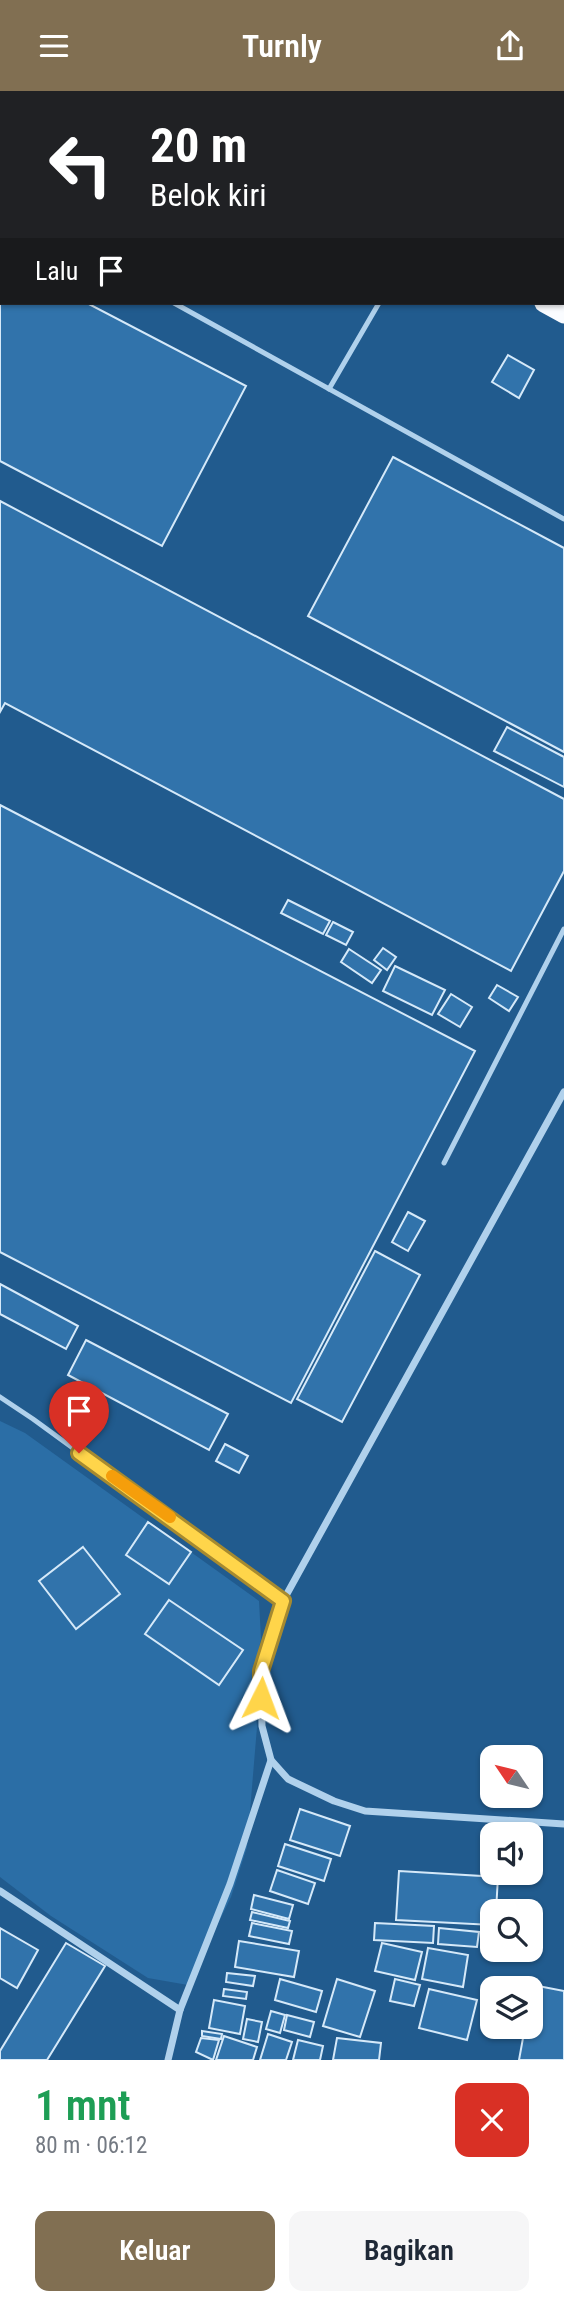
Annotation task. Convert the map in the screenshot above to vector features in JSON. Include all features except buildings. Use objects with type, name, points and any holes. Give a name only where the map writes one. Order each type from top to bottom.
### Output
[{"type":"highway","points":[[548,305],[564,313]]},
{"type":"street","points":[[564,1092],[283,1601],[261,1671],[262,1726],[271,1760],[288,1779],[334,1801],[365,1811],[564,1824]]},
{"type":"street","points":[[168,2060],[180,2010],[230,1884],[271,1760]]},
{"type":"street","points":[[0,1891],[180,2010]]},
{"type":"lane","points":[[178,305],[564,519]]},
{"type":"lane","points":[[329,389],[378,305]]},
{"type":"lane","points":[[444,1163],[564,929]]},
{"type":"lane","points":[[0,1397],[283,1601]]},
{"type":"shaded area","points":[[0,1421],[25,1433],[259,1601],[261,1639],[253,1675],[257,1727],[247,1847],[231,1897],[188,1985],[148,1978],[51,1916],[0,1877]]},
{"type":"slow traffic","points":[[112,1476],[170,1517]]},
{"type":"route","points":[[79,1453],[283,1601],[261,1671],[261,1698]]}]
